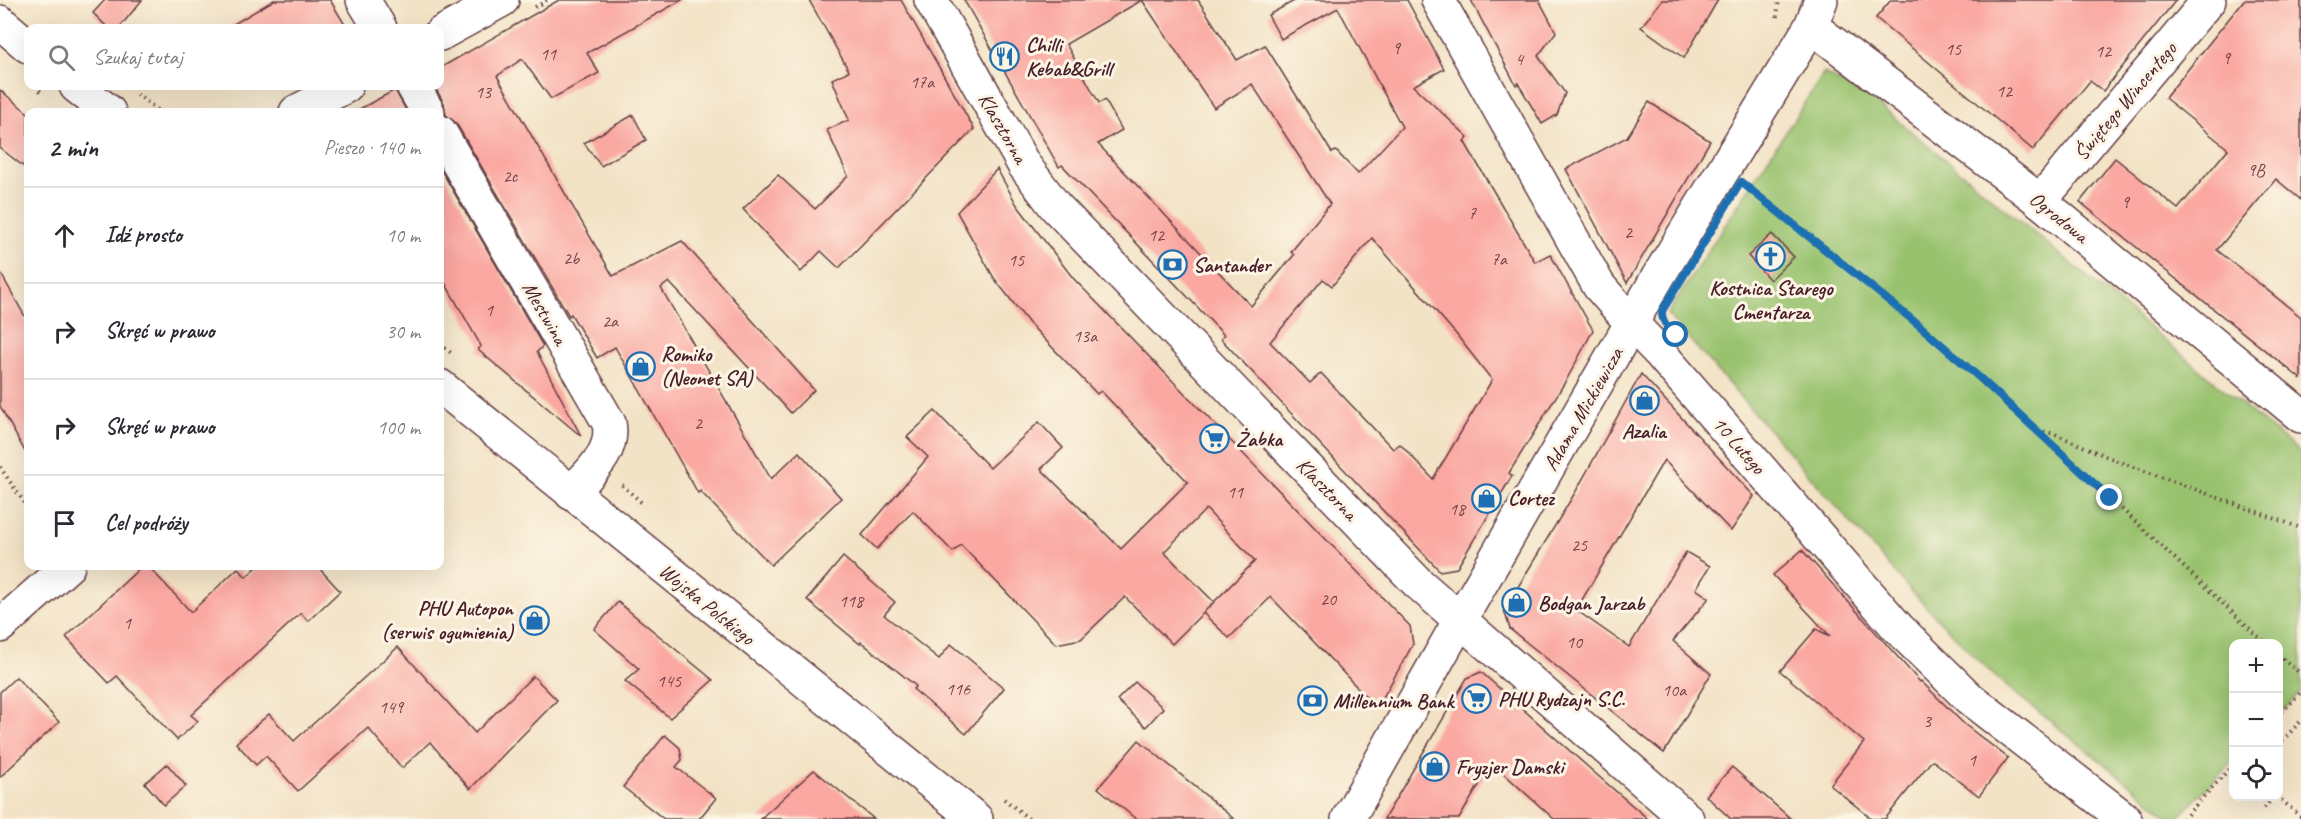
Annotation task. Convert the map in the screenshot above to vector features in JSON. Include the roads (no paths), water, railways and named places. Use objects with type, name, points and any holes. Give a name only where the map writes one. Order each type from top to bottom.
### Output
[{"type":"street","points":[[363,0],[378,24]]},
{"type":"street","points":[[444,32],[502,0]]},
{"type":"street","name":"Klasztorna","points":[[931,0],[1024,165],[1055,206],[1418,583],[1687,819]]},
{"type":"street","name":"10 Lutego","points":[[1438,0],[1599,286],[1898,628],[1969,698],[2125,819]]},
{"type":"street","name":"Świętego Wincentego","points":[[2040,201],[2209,0]]},
{"type":"street","name":"Adama Mickiewicza","points":[[1348,819],[1658,277],[1816,13]]},
{"type":"street","name":"Ogrodowa","points":[[1816,13],[2301,416]]},
{"type":"street","points":[[0,22],[24,43]]},
{"type":"street","points":[[81,90],[104,108]]},
{"type":"street","points":[[304,108],[338,90]]},
{"type":"street","points":[[415,90],[426,108]]},
{"type":"street","name":"Mestwina","points":[[444,139],[609,423],[609,443],[605,454],[571,493]]},
{"type":"street","name":"Wojska Polskiego","points":[[444,389],[976,819]]},
{"type":"street","points":[[0,626],[63,570]]},
{"type":"place","name":"Chilli Kebab&Grill","points":[[1005,57]]},
{"type":"place","name":"Kostnica Starego Cmentarza","points":[[1771,257]]},
{"type":"place","name":"Santander","points":[[1172,265]]},
{"type":"place","name":"Romiko (Neonet SA)","points":[[640,366]]},
{"type":"place","name":"Azalia","points":[[1644,400]]},
{"type":"place","name":"Żabka","points":[[1215,439]]},
{"type":"place","name":"Cortez","points":[[1487,498]]},
{"type":"place","name":"Bodgan Jarzab","points":[[1517,603]]},
{"type":"place","name":"PHU Autopon (serwis ogumienia)","points":[[534,620]]},
{"type":"place","name":"PHU Rydzajn S.C.","points":[[1477,699]]},
{"type":"place","name":"Millennium Bank","points":[[1312,701]]},
{"type":"place","name":"Fryzjer Damski","points":[[1435,767]]}]
